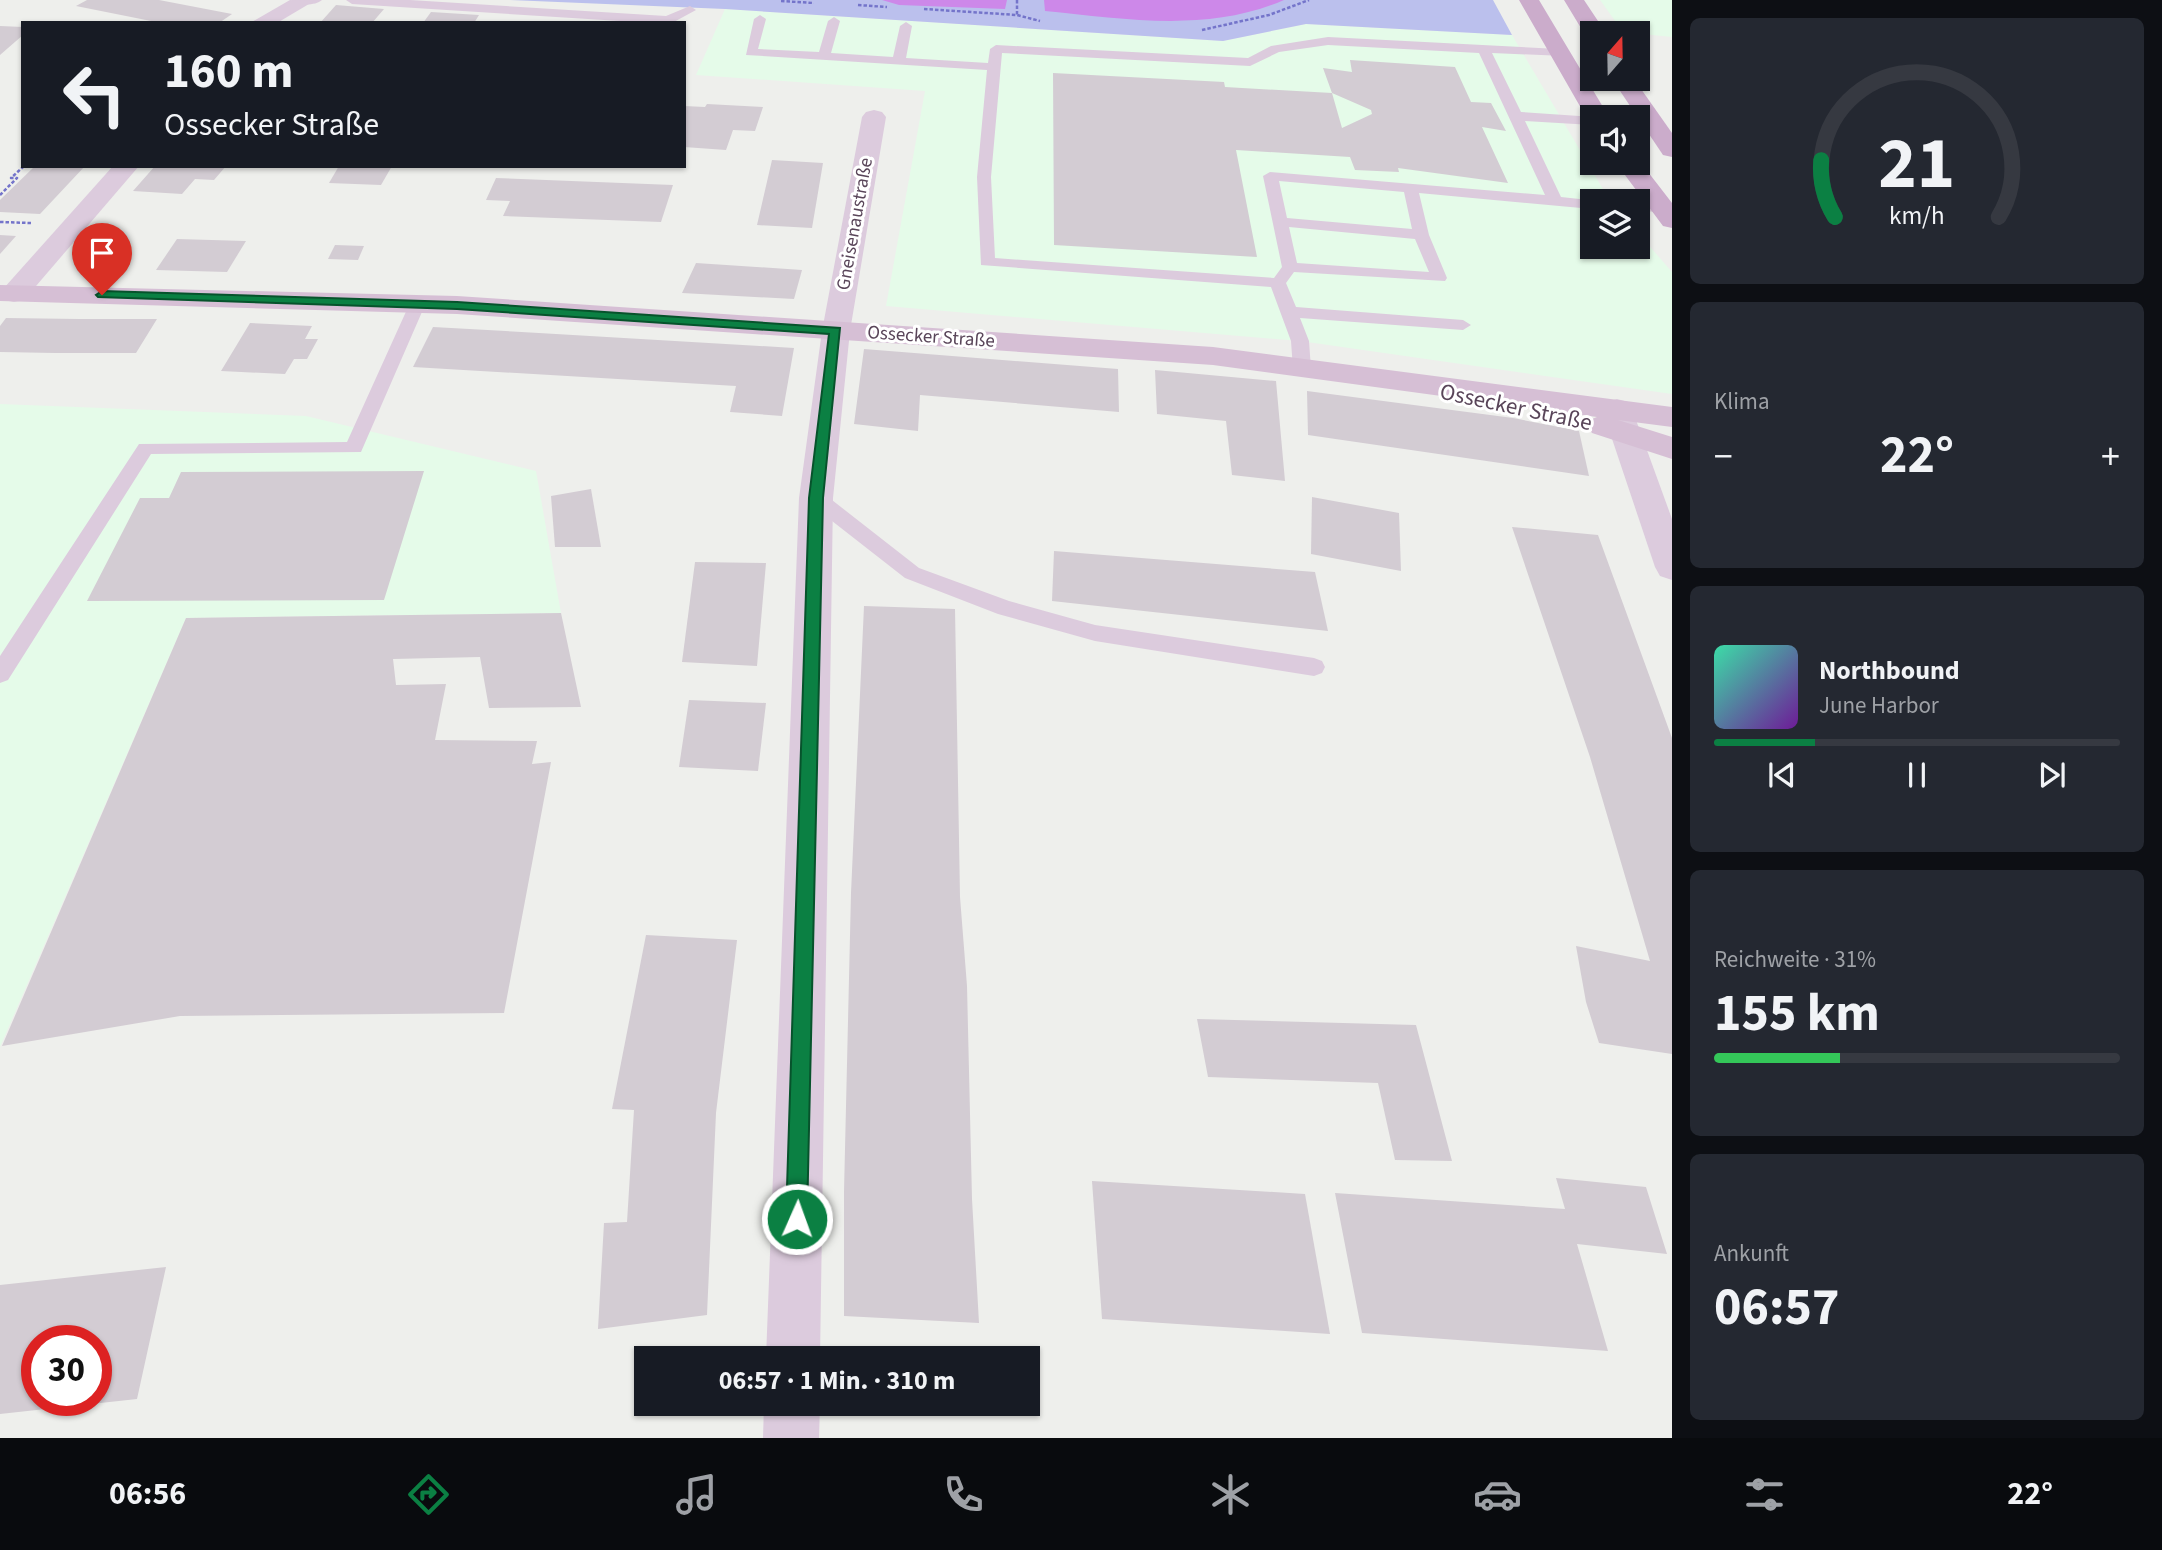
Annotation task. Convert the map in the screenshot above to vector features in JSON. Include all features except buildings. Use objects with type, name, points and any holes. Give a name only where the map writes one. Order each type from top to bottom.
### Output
[{"type":"main road","points":[[1529,0],[1590,105]]},
{"type":"main road","points":[[1574,0],[1587,21]]},
{"type":"main road","points":[[1631,91],[1672,150]]},
{"type":"main road","points":[[1635,175],[1657,211]]},
{"type":"street","points":[[264,21],[306,0]]},
{"type":"street","name":"Gneisenaustraße","points":[[793,1346],[816,498],[836,331],[874,117]]},
{"type":"street","points":[[7,293],[125,168]]},
{"type":"street","name":"Ossecker Straße","points":[[7,293],[416,305],[1213,356],[1357,376],[1496,402],[1620,421],[1672,417]]},
{"type":"street","points":[[1620,421],[1672,567]]},
{"type":"street","name":"Ossecker Straße","points":[[1620,421],[1672,448]]},
{"type":"street","points":[[791,1438],[792,1416]]},
{"type":"lane","points":[[352,0],[668,20],[690,10]]},
{"type":"lane","points":[[760,19],[751,52],[996,67]]},
{"type":"lane","points":[[824,56],[834,22]]},
{"type":"lane","points":[[899,61],[906,26]]},
{"type":"lane","points":[[1278,284],[987,262],[984,177],[996,49],[1250,62],[1276,49],[1328,41],[1559,53]]},
{"type":"lane","points":[[1484,50],[1556,202]]},
{"type":"lane","points":[[1516,116],[1580,120]]},
{"type":"lane","points":[[1278,284],[1290,267],[1270,176],[1580,203]]},
{"type":"lane","points":[[1290,267],[1439,278],[1421,235],[1411,190]]},
{"type":"lane","points":[[1282,222],[1421,235]]},
{"type":"lane","points":[[1278,284],[1300,341],[1302,369]]},
{"type":"lane","points":[[0,674],[146,448],[354,448],[416,305]]},
{"type":"lane","points":[[1289,312],[1463,325]]},
{"type":"lane","points":[[816,498],[912,572],[1005,608],[1095,633],[1314,667]]},
{"type":"path","points":[[771,0],[826,3]]},
{"type":"path","points":[[1017,0],[1017,15]]},
{"type":"path","points":[[1190,30],[1269,15],[1309,0]]},
{"type":"path","points":[[853,5],[894,7]]},
{"type":"path","points":[[921,9],[1017,15],[1044,21]]},
{"type":"path","points":[[0,195],[17,178],[11,178],[22,168]]},
{"type":"shaded area","points":[[510,0],[1493,0],[1512,35],[1306,24],[1223,41],[725,9]]},
{"type":"shaded area","points":[[882,0],[1007,0],[1005,9],[899,5]]},
{"type":"shaded area","points":[[1044,0],[1284,0],[1226,17],[1166,21],[1045,11]]},
{"type":"shaded area","points":[[1600,0],[1672,0],[1672,37],[1650,35],[1650,21],[1615,21]]},
{"type":"shaded area","points":[[725,9],[1223,41],[1306,24],[1512,35],[1580,150],[1580,175],[1595,175],[1603,189],[1580,189],[1580,259],[1650,259],[1650,247],[1672,272],[1672,394],[1300,341],[886,306],[925,91],[696,75]]},
{"type":"shaded area","points":[[0,404],[306,416],[536,471],[561,613],[186,618],[0,1047]]},
{"type":"route","points":[[102,295],[457,305],[836,331],[816,498],[797,1219]]}]
